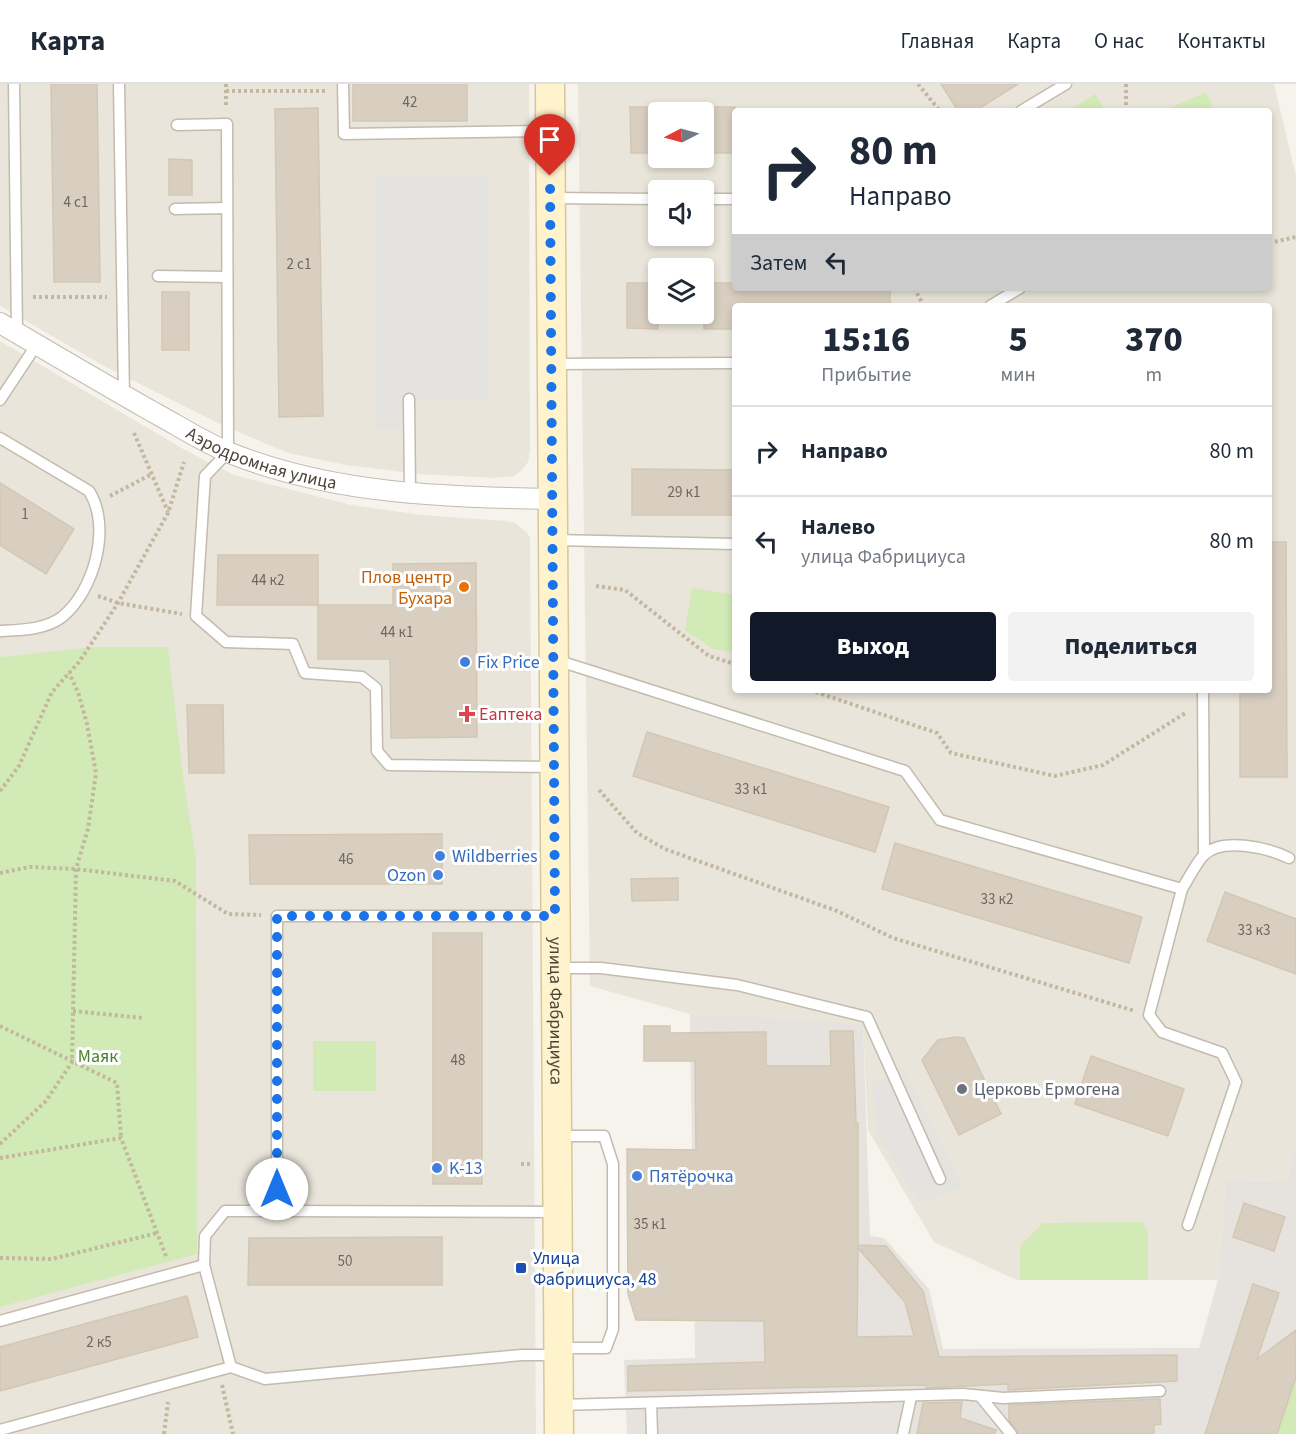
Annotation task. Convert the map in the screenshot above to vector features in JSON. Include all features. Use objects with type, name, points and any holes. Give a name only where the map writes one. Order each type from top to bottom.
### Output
[{"type":"main road","name":"улица Фабрициуса","points":[[550,84],[559,1434]]},
{"type":"street","name":"Аэродромная улица","points":[[0,323],[124,396],[228,453],[316,479],[410,494],[552,499]]},
{"type":"lane","points":[[14,84],[17,333]]},
{"type":"lane","points":[[119,84],[124,396]]},
{"type":"lane","points":[[1025,108],[1066,84]]},
{"type":"lane","points":[[343,87],[344,134],[550,130]]},
{"type":"lane","points":[[177,125],[227,124],[228,453],[206,476],[196,616],[226,642],[293,644],[305,673],[362,677],[376,688],[377,751],[389,765],[554,766]]},
{"type":"lane","points":[[550,198],[648,199]]},
{"type":"lane","points":[[714,199],[732,199]]},
{"type":"lane","points":[[175,209],[227,208]]},
{"type":"lane","points":[[158,276],[227,277]]},
{"type":"lane","points":[[995,303],[1015,291]]},
{"type":"lane","points":[[0,400],[37,344]]},
{"type":"lane","points":[[551,364],[732,363]]},
{"type":"lane","points":[[409,399],[410,494]]},
{"type":"lane","points":[[0,438],[89,491],[97,503],[101,528],[100,544],[83,590],[62,617],[36,628],[0,631]]},
{"type":"lane","points":[[553,540],[732,544]]},
{"type":"lane","points":[[553,659],[905,771],[940,820],[1182,889]]},
{"type":"lane","points":[[1188,1225],[1236,1083],[1222,1053],[1162,1032],[1149,1015],[1182,889],[1204,854],[1203,693]]},
{"type":"lane","points":[[1204,854],[1236,843],[1278,852],[1289,858]]},
{"type":"lane","points":[[277,1211],[277,916],[555,916]]},
{"type":"lane","points":[[556,968],[602,968],[737,986],[867,1017],[940,1179]]},
{"type":"lane","points":[[0,1430],[231,1367],[265,1379],[606,1348],[613,1329],[613,1164],[604,1136],[558,1136]]},
{"type":"lane","points":[[231,1367],[204,1265],[205,1236],[225,1211],[559,1212]]},
{"type":"lane","points":[[0,1321],[204,1265]]},
{"type":"lane","points":[[559,1405],[911,1397],[1003,1398],[1160,1391]]},
{"type":"lane","points":[[981,1396],[1011,1434]]},
{"type":"lane","points":[[903,1434],[911,1397]]},
{"type":"lane","points":[[651,1403],[652,1434]]},
{"type":"path","points":[[226,84],[227,124]]},
{"type":"path","points":[[918,84],[937,108]]},
{"type":"path","points":[[1126,84],[1126,108]]},
{"type":"path","points":[[226,91],[343,87]]},
{"type":"path","points":[[1272,242],[1296,237]]},
{"type":"path","points":[[17,297],[123,297]]},
{"type":"path","points":[[134,433],[168,513]]},
{"type":"path","points":[[0,791],[19,766],[52,692],[69,673],[118,603],[168,513],[184,462]]},
{"type":"path","points":[[97,503],[152,474]]},
{"type":"path","points":[[596,586],[625,590],[709,656],[732,663]]},
{"type":"path","points":[[118,603],[196,616]]},
{"type":"path","points":[[0,1144],[46,1101],[72,1062],[76,868],[88,829],[96,773],[87,724],[78,692],[69,673]]},
{"type":"path","points":[[819,693],[937,733],[951,753],[1055,776],[1103,765],[1203,702]]},
{"type":"path","points":[[599,790],[637,833],[665,849],[837,912],[893,938],[1149,1015]]},
{"type":"path","points":[[0,873],[30,867],[76,868],[175,881],[228,914],[277,916]]},
{"type":"path","points":[[73,1011],[142,1018]]},
{"type":"path","points":[[0,1026],[117,1083],[121,1138],[173,1273]]},
{"type":"path","points":[[0,1158],[121,1138]]},
{"type":"path","points":[[521,1164],[534,1164]]},
{"type":"path","points":[[0,1258],[52,1259],[157,1233]]},
{"type":"path","points":[[219,1371],[233,1434]]},
{"type":"path","points":[[164,1434],[168,1401],[165,1385]]},
{"type":"shaded area","points":[[0,84],[529,84],[530,450],[528,462],[514,476],[495,478],[419,474],[346,465],[288,453],[222,425],[106,367],[0,306]]},
{"type":"shaded area","points":[[578,84],[1274,84],[1296,176],[1296,1137],[1287,1181],[1226,1180],[1218,1280],[1017,1280],[934,1242],[868,1130],[863,1025],[690,1014],[590,986]]},
{"type":"shaded area","points":[[376,176],[488,176],[487,399],[403,399],[403,430],[375,430]]},
{"type":"shaded area","points":[[0,341],[185,450],[234,475],[351,505],[422,515],[515,523],[530,538],[536,1434],[0,1434]]},
{"type":"shaded area","points":[[690,1014],[863,1024],[870,1236],[884,1238],[929,1289],[943,1349],[1199,1348],[1218,1280],[1226,1180],[1287,1181],[1296,1137],[1296,1434],[627,1434],[624,1360],[695,1358]]},
{"type":"shaded area","points":[[904,1068],[963,1187],[920,1203],[877,1134],[872,1084]]},
{"type":"green space","points":[[1206,92],[1213,108],[1171,108]]},
{"type":"green space","points":[[1095,94],[1104,108],[1074,108]]},
{"type":"green space","points":[[692,588],[732,595],[732,652],[713,649],[685,630]]},
{"type":"green space","name":"Маяк","points":[[94,647],[168,647],[183,776],[196,858],[197,1254],[0,1307],[0,657]]},
{"type":"green space","points":[[313,1041],[376,1041],[376,1091],[313,1091]]},
{"type":"green space","points":[[1143,1222],[1148,1234],[1148,1280],[1020,1280],[1020,1246],[1043,1223]]},
{"type":"green space","points":[[1296,1377],[1296,1434],[1277,1434]]},
{"type":"building","points":[[51,84],[97,84],[100,282],[54,282]]},
{"type":"building","points":[[353,84],[467,84],[467,121],[353,121]]},
{"type":"building","points":[[941,84],[1018,84],[980,108],[956,108]]},
{"type":"building","points":[[630,107],[648,107],[648,153],[631,153]]},
{"type":"building","points":[[714,107],[735,107],[732,108],[732,153],[714,153]]},
{"type":"building","points":[[318,108],[323,416],[279,417],[275,109]]},
{"type":"building","points":[[169,159],[192,160],[192,195],[169,195]]},
{"type":"building","points":[[627,283],[648,283],[648,324],[658,324],[658,329],[627,328]]},
{"type":"building","points":[[714,283],[732,283],[732,291],[890,291],[890,303],[732,303],[732,329],[704,329],[704,324],[714,324]]},
{"type":"building","points":[[162,292],[189,292],[189,350],[162,350]]},
{"type":"building","points":[[632,469],[732,470],[732,515],[632,515]]},
{"type":"building","points":[[0,483],[74,529],[46,574],[0,545]]},
{"type":"building","points":[[1272,542],[1286,542],[1287,777],[1240,777],[1240,693],[1272,693]]},
{"type":"building","points":[[218,555],[318,555],[318,605],[217,605]]},
{"type":"building","points":[[476,563],[477,737],[391,738],[390,659],[318,659],[318,605],[393,605],[393,564]]},
{"type":"building","points":[[187,705],[223,705],[224,773],[189,773]]},
{"type":"building","points":[[647,732],[889,807],[875,852],[633,776]]},
{"type":"building","points":[[442,834],[442,884],[250,884],[249,835]]},
{"type":"building","points":[[895,843],[1142,917],[1129,963],[882,889]]},
{"type":"building","points":[[678,878],[678,900],[632,901],[631,879]]},
{"type":"building","points":[[1225,892],[1296,919],[1296,974],[1207,941]]},
{"type":"building","points":[[433,933],[482,933],[482,1184],[433,1184]]},
{"type":"building","points":[[644,1026],[670,1026],[670,1033],[766,1032],[766,1066],[831,1066],[830,1031],[853,1031],[856,1123],[858,1123],[858,1245],[886,1246],[923,1291],[939,1357],[1177,1355],[1177,1381],[1008,1390],[1008,1384],[926,1388],[926,1385],[628,1391],[628,1366],[765,1362],[764,1321],[636,1320],[628,1294],[627,1149],[696,1150],[695,1061],[644,1061]],"holes":[[[858,1248],[905,1302],[914,1336],[857,1337]]]},
{"type":"building","name":"Церковь Ермогена","points":[[964,1038],[1001,1114],[959,1135],[922,1060],[938,1040]]},
{"type":"building","points":[[1091,1056],[1184,1089],[1168,1136],[1075,1104]]},
{"type":"building","points":[[1244,1203],[1285,1217],[1274,1251],[1233,1237]]},
{"type":"building","points":[[442,1237],[442,1285],[248,1285],[249,1238]]},
{"type":"building","points":[[1253,1284],[1279,1293],[1257,1359],[1296,1330],[1296,1377],[1277,1434],[1205,1434]]},
{"type":"building","points":[[187,1296],[198,1337],[0,1391],[0,1347]]},
{"type":"building","points":[[1160,1399],[1161,1424],[1154,1425],[1154,1434],[1018,1434],[1009,1420],[1009,1405]]},
{"type":"building","points":[[962,1402],[960,1418],[996,1430],[995,1434],[917,1434],[923,1403]]},
{"type":"place","name":"Плов центр Бухара","points":[[464,587]]},
{"type":"place","name":"Fix Price","points":[[465,662]]},
{"type":"place","name":"Еаптека","points":[[467,714]]},
{"type":"place","name":"Wildberries","points":[[440,856]]},
{"type":"place","name":"Ozon","points":[[438,875]]},
{"type":"place","name":"Церковь Ермогена","points":[[962,1089]]},
{"type":"place","name":"K-13","points":[[437,1168]]},
{"type":"place","name":"Пятёрочка","points":[[637,1176]]},
{"type":"place","name":"Улица Фабрициуса, 48","points":[[521,1268]]},
{"type":"route","points":[[277,1189],[277,916],[555,916],[550,176]]}]
